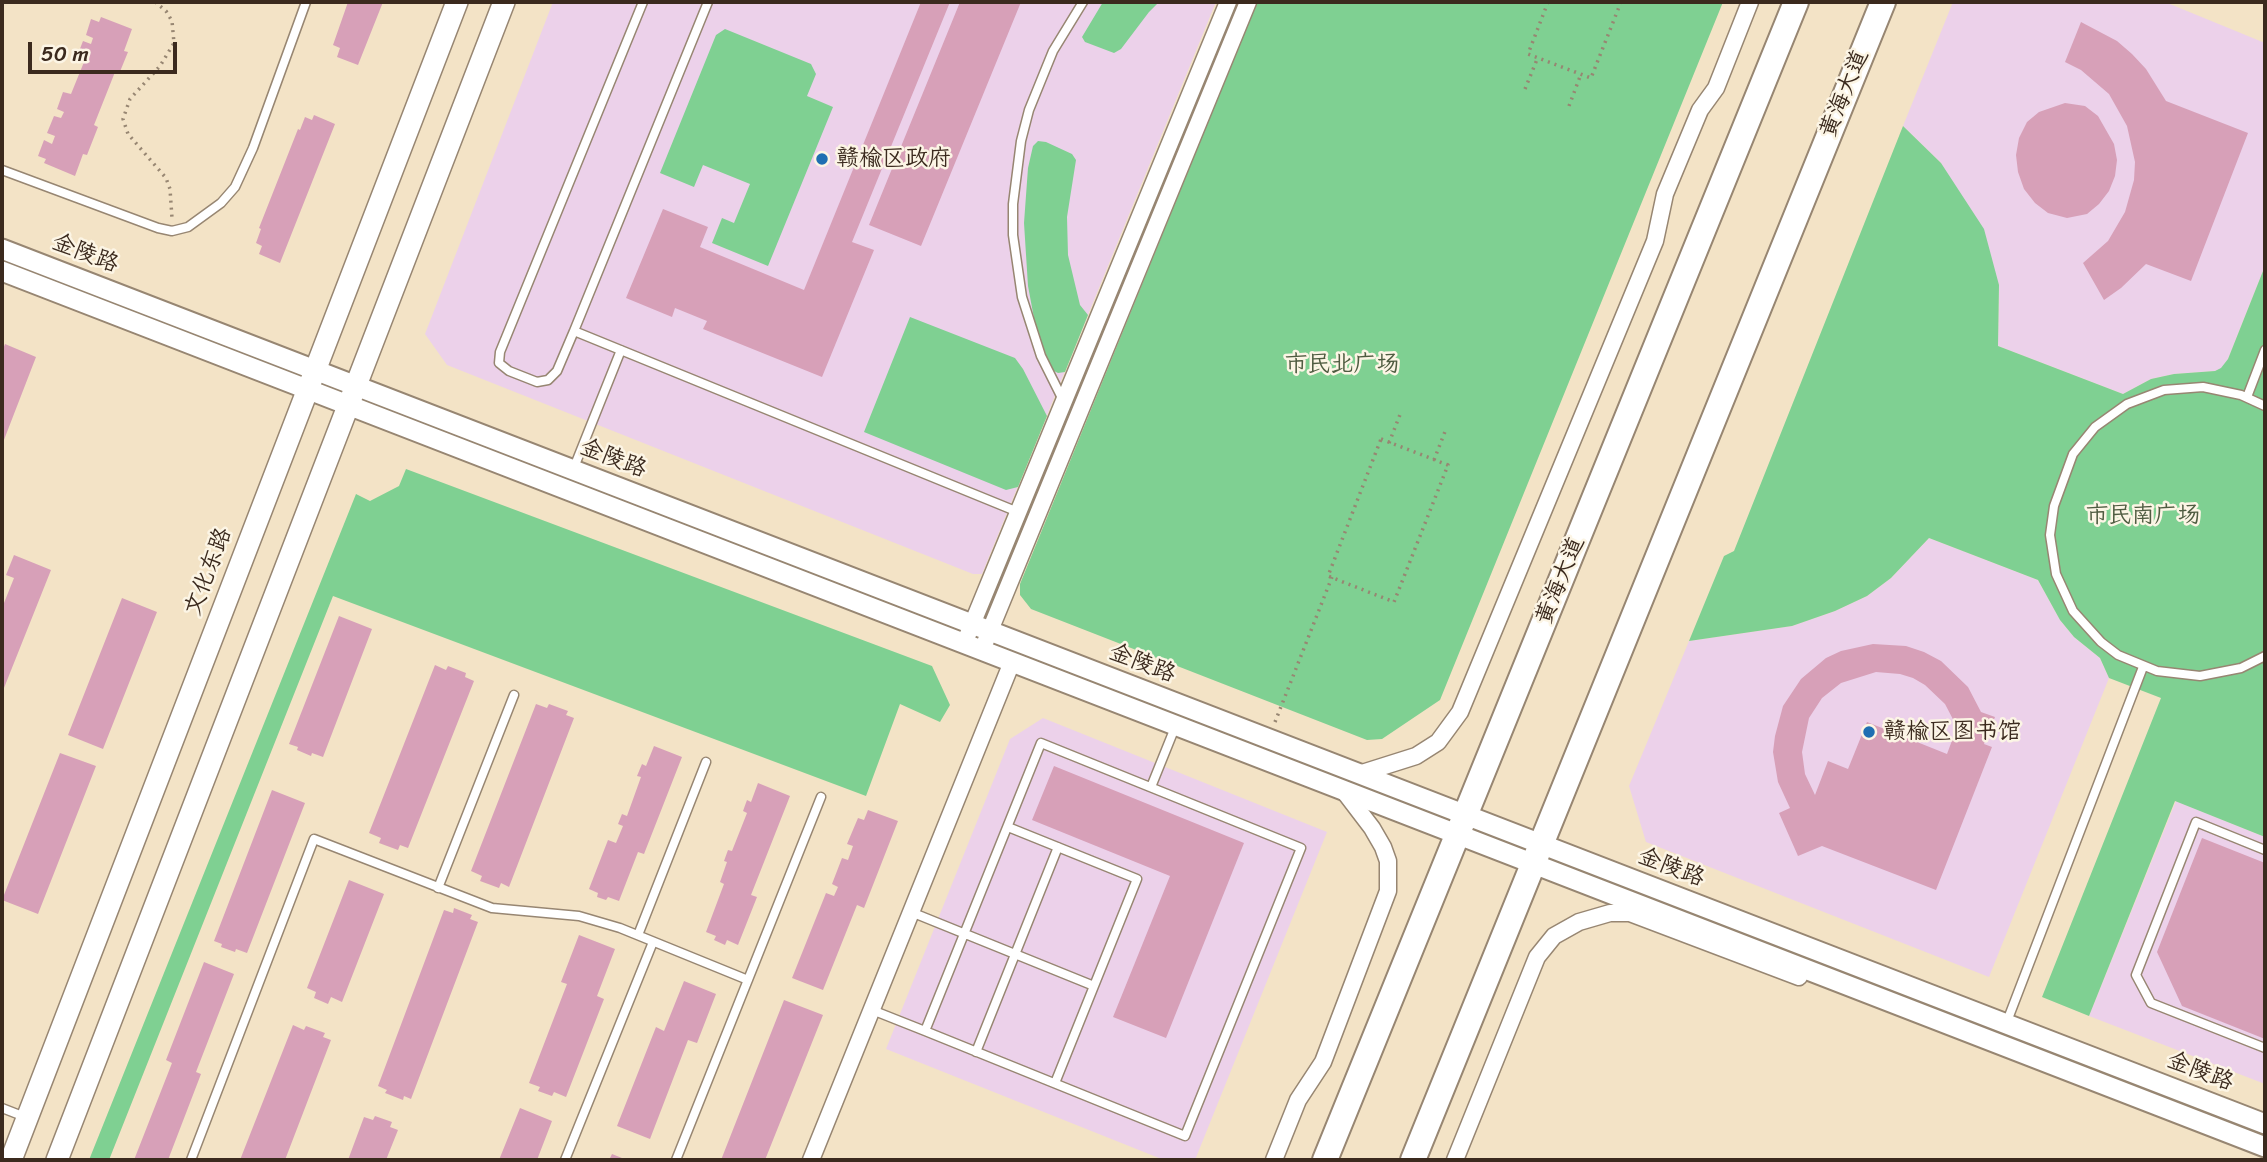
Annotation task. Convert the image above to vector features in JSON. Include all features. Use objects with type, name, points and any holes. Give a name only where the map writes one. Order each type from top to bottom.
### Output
[{"type":"main road","name":"文化东路","points":[[10,1160],[457,2]]},
{"type":"main road","points":[[57,1160],[504,2]]},
{"type":"main road","name":"黄海大道","points":[[1325,1160],[1796,2]]},
{"type":"main road","name":"黄海大道","points":[[1413,1160],[1883,2]]},
{"type":"street","points":[[981,628],[1018,512],[1228,2]]},
{"type":"street","points":[[973,647],[1248,2]]},
{"type":"street","points":[[1359,774],[1416,756],[1438,742],[1460,712],[1655,240],[1665,194],[1700,110],[1716,88],[1750,2]]},
{"type":"street","name":"金陵路","points":[[2,249],[311,380]]},
{"type":"street","name":"金陵路","points":[[2,271],[573,470],[1359,774],[1462,825]]},
{"type":"street","name":"金陵路","points":[[352,395],[973,647],[1343,790],[1462,825],[2006,1024],[2265,1124]]},
{"type":"street","points":[[811,1160],[1012,662]]},
{"type":"street","points":[[1274,1160],[1298,1100],[1322,1062],[1388,891],[1388,861],[1383,847],[1343,790]]},
{"type":"street","name":"金陵路","points":[[1537,854],[1826,977],[2265,1147]]},
{"type":"street","points":[[1455,1160],[1536,957],[1554,936],[1579,922],[1610,913],[1630,913],[1808,980],[1826,977]]},
{"type":"lane","points":[[2,170],[158,228],[172,231],[188,227],[221,204],[235,187],[253,148],[306,2]]},
{"type":"lane","points":[[643,2],[500,352],[499,363],[509,371],[537,382],[548,380],[557,371],[708,2]]},
{"type":"lane","points":[[1064,402],[1041,356],[1022,297],[1013,235],[1013,204],[1017,162],[1029,110],[1052,51],[1083,2]]},
{"type":"lane","points":[[574,331],[1018,512]]},
{"type":"lane","points":[[573,470],[621,350]]},
{"type":"lane","points":[[2247,397],[2265,350]]},
{"type":"lane","points":[[2265,406],[2247,397],[2203,387],[2174,389],[2145,396],[2110,414],[2095,427],[2073,454],[2052,516],[2050,535],[2056,574],[2063,593],[2086,627],[2119,655],[2143,667],[2178,675],[2200,676],[2241,668],[2265,656]]},
{"type":"lane","points":[[2006,1024],[2143,667]]},
{"type":"lane","points":[[438,888],[514,695]]},
{"type":"lane","points":[[1151,788],[1176,725]]},
{"type":"lane","points":[[872,1010],[1185,1136],[1301,848],[1041,743],[925,1031]]},
{"type":"lane","points":[[638,935],[706,762]]},
{"type":"lane","points":[[676,1160],[821,797]]},
{"type":"lane","points":[[2265,850],[2196,822],[2136,975],[2151,1003],[2265,1048]]},
{"type":"lane","points":[[1008,827],[1137,879],[1055,1083]]},
{"type":"lane","points":[[191,1160],[314,839],[492,908],[579,916],[638,935],[748,980]]},
{"type":"lane","points":[[976,1052],[1058,847]]},
{"type":"lane","points":[[912,912],[1094,986]]},
{"type":"lane","points":[[565,1160],[653,942]]},
{"type":"lane","points":[[2,1108],[27,1118]]},
{"type":"path","points":[[155,2],[166,11],[172,22],[174,43],[160,66],[130,99],[122,119],[128,134],[166,178],[170,189],[172,231]]},
{"type":"path","points":[[1548,2],[1528,54],[1591,78],[1621,2]]},
{"type":"path","points":[[1525,89],[1538,57]]},
{"type":"path","points":[[1569,106],[1581,74]]},
{"type":"path","points":[[1389,443],[1401,412]]},
{"type":"path","points":[[1434,460],[1446,429]]},
{"type":"path","points":[[1381,439],[1434,460],[1448,465],[1394,602],[1328,576],[1381,439]]},
{"type":"path","points":[[1269,739],[1332,578]]},
{"type":"shaded area","name":"赣榆区政府","points":[[553,2],[1216,2],[982,574],[973,574],[447,365],[425,334]]},
{"type":"shaded area","points":[[1953,2],[2165,2],[2265,43],[2265,266],[2228,359],[2221,369],[2151,379],[2123,394],[1998,346],[1999,285],[1941,163],[1903,126]]},
{"type":"shaded area","name":"赣榆区图书馆","points":[[1929,538],[2038,580],[2060,620],[2074,637],[2100,658],[2109,678],[1989,977],[1646,842],[1629,786],[1689,641],[1792,626],[1835,611],[1867,596],[1891,578]]},
{"type":"shaded area","points":[[1043,718],[1327,832],[1195,1160],[1164,1160],[886,1049],[1010,739]]},
{"type":"shaded area","points":[[2176,801],[2265,837],[2265,1084],[2089,1016]]},
{"type":"green space","points":[[1103,2],[1159,2],[1121,49],[1114,53],[1085,42],[1082,37]]},
{"type":"green space","name":"市民北广场","points":[[1257,2],[1723,2],[1440,700],[1382,739],[1367,740],[1031,609],[1020,595],[1020,584]]},
{"type":"green space","points":[[725,29],[811,64],[816,74],[807,96],[833,107],[768,266],[712,243],[722,218],[734,223],[750,184],[703,165],[694,187],[660,173],[716,35]]},
{"type":"green space","name":"市民南广场","points":[[1903,126],[1941,163],[1984,229],[1999,285],[1998,346],[2123,394],[2151,379],[2174,374],[2215,371],[2228,359],[2265,266],[2265,837],[2175,801],[2089,1016],[2042,997],[2161,698],[2109,678],[2100,658],[2074,637],[2060,620],[2038,580],[1929,538],[1891,578],[1867,596],[1835,611],[1792,626],[1689,641],[1724,556],[1734,551]]},
{"type":"green space","points":[[1038,141],[1072,154],[1076,160],[1067,217],[1068,255],[1080,305],[1088,315],[1065,372],[1058,373],[1052,370],[1036,329],[1028,286],[1024,223],[1028,168],[1033,146]]},
{"type":"green space","points":[[910,317],[1015,358],[1023,369],[1047,416],[1018,487],[1006,490],[864,432]]},
{"type":"green space","points":[[406,469],[932,666],[950,705],[940,722],[900,704],[866,796],[333,596],[109,1160],[89,1160],[356,494],[370,501],[399,486]]},
{"type":"building","points":[[348,2],[383,2],[358,65],[337,57],[340,48],[333,45]]},
{"type":"building","points":[[921,2],[950,2],[852,242],[874,250],[822,377],[703,329],[707,321],[675,308],[672,317],[626,298],[663,209],[708,227],[700,247],[804,290]]},
{"type":"building","points":[[960,2],[1021,2],[921,246],[869,225]]},
{"type":"building","points":[[101,17],[132,29],[124,51],[128,52],[119,74],[115,72],[94,125],[98,127],[87,155],[83,154],[75,176],[44,163],[46,159],[38,156],[44,140],[52,144],[55,136],[47,133],[54,116],[61,118],[64,112],[57,109],[63,92],[71,94],[84,62],[76,59],[83,41],[91,44],[93,38],[86,35],[91,19],[99,22]]},
{"type":"building","points":[[2081,22],[2117,41],[2132,54],[2146,69],[2166,101],[2248,133],[2191,281],[2146,264],[2104,300],[2083,263],[2108,241],[2125,212],[2134,180],[2135,162],[2127,126],[2109,94],[2081,70],[2065,62]]},
{"type":"building","points":[[2065,103],[2085,106],[2098,116],[2114,144],[2117,160],[2109,191],[2099,204],[2087,214],[2067,218],[2048,213],[2035,203],[2024,189],[2016,155],[2019,138],[2027,122],[2039,112]]},
{"type":"building","points":[[314,115],[335,124],[280,263],[259,254],[262,246],[256,243],[261,229],[259,228],[298,129],[300,130],[305,117],[312,120]]},
{"type":"building","points":[[5,344],[36,357],[2,445],[2,352]]},
{"type":"building","points":[[14,555],[51,570],[2,693],[2,608],[14,578],[6,575]]},
{"type":"building","points":[[122,598],[157,612],[103,749],[68,735]]},
{"type":"building","points":[[339,616],[372,629],[323,757],[312,753],[311,756],[289,744]]},
{"type":"building","points":[[1873,644],[1906,646],[1924,652],[1941,661],[1968,687],[1981,712],[1995,717],[1984,744],[1992,747],[1936,890],[1822,846],[1798,856],[1779,813],[1790,808],[1778,782],[1773,752],[1783,706],[1801,679],[1826,658],[1841,651]],"holes":[[[1876,672],[1900,674],[1925,685],[1945,704],[1957,727],[1947,754],[1867,722],[1848,769],[1828,761],[1815,795],[1805,774],[1802,752],[1809,718],[1822,698],[1841,683]]]},
{"type":"building","points":[[435,665],[446,670],[448,666],[466,673],[465,677],[474,681],[408,848],[400,845],[398,850],[379,843],[381,838],[369,833]]},
{"type":"building","points":[[536,704],[547,708],[549,704],[568,711],[566,715],[574,718],[509,887],[501,883],[499,888],[480,881],[482,876],[471,871]]},
{"type":"building","points":[[654,746],[682,757],[644,854],[638,852],[619,901],[597,897],[598,893],[589,889],[608,840],[616,843],[623,826],[618,824],[622,814],[627,816],[641,777],[637,776],[642,764],[646,766]]},
{"type":"building","points":[[60,753],[96,766],[38,914],[2,900]]},
{"type":"building","points":[[1054,766],[1244,843],[1166,1038],[1113,1017],[1170,876],[1032,820]]},
{"type":"building","points":[[758,783],[790,796],[751,895],[757,897],[738,945],[727,940],[725,945],[714,940],[716,936],[706,932],[724,884],[720,882],[727,862],[724,861],[728,850],[732,851],[747,813],[743,811],[747,800],[751,802]]},
{"type":"building","points":[[272,790],[305,803],[247,953],[236,949],[235,952],[214,941]]},
{"type":"building","points":[[868,810],[898,821],[864,908],[857,905],[823,990],[792,978],[826,893],[834,896],[838,887],[832,884],[842,858],[848,860],[853,846],[847,844],[858,818],[864,820]]},
{"type":"building","points":[[2202,838],[2265,863],[2265,1039],[2182,1006],[2157,952]]},
{"type":"building","points":[[349,880],[384,894],[342,1002],[331,997],[328,1004],[314,998],[316,992],[307,988]]},
{"type":"building","points":[[454,908],[472,915],[470,919],[478,922],[411,1099],[404,1096],[403,1100],[385,1093],[387,1090],[378,1086],[444,910],[453,913]]},
{"type":"building","points":[[579,935],[615,949],[597,996],[604,999],[566,1097],[554,1092],[552,1096],[538,1091],[540,1087],[529,1083],[567,984],[561,982]]},
{"type":"building","points":[[204,962],[234,974],[196,1072],[201,1074],[168,1160],[134,1160],[172,1063],[166,1060]]},
{"type":"building","points":[[684,981],[716,994],[697,1043],[688,1040],[650,1139],[617,1126],[656,1027],[664,1031]]},
{"type":"building","points":[[784,1000],[823,1015],[765,1160],[721,1160]]},
{"type":"building","points":[[293,1025],[304,1030],[306,1026],[325,1033],[323,1037],[331,1040],[285,1160],[240,1160]]},
{"type":"building","points":[[520,1108],[552,1121],[537,1160],[499,1160]]},
{"type":"building","points":[[375,1116],[392,1122],[390,1127],[398,1130],[386,1160],[348,1160],[364,1117],[373,1120]]},
{"type":"building","points":[[612,1154],[627,1160],[609,1160]]},
{"type":"place","name":"赣榆区政府","points":[[822,159]]},
{"type":"place","name":"赣榆区图书馆","points":[[1869,732]]}]
